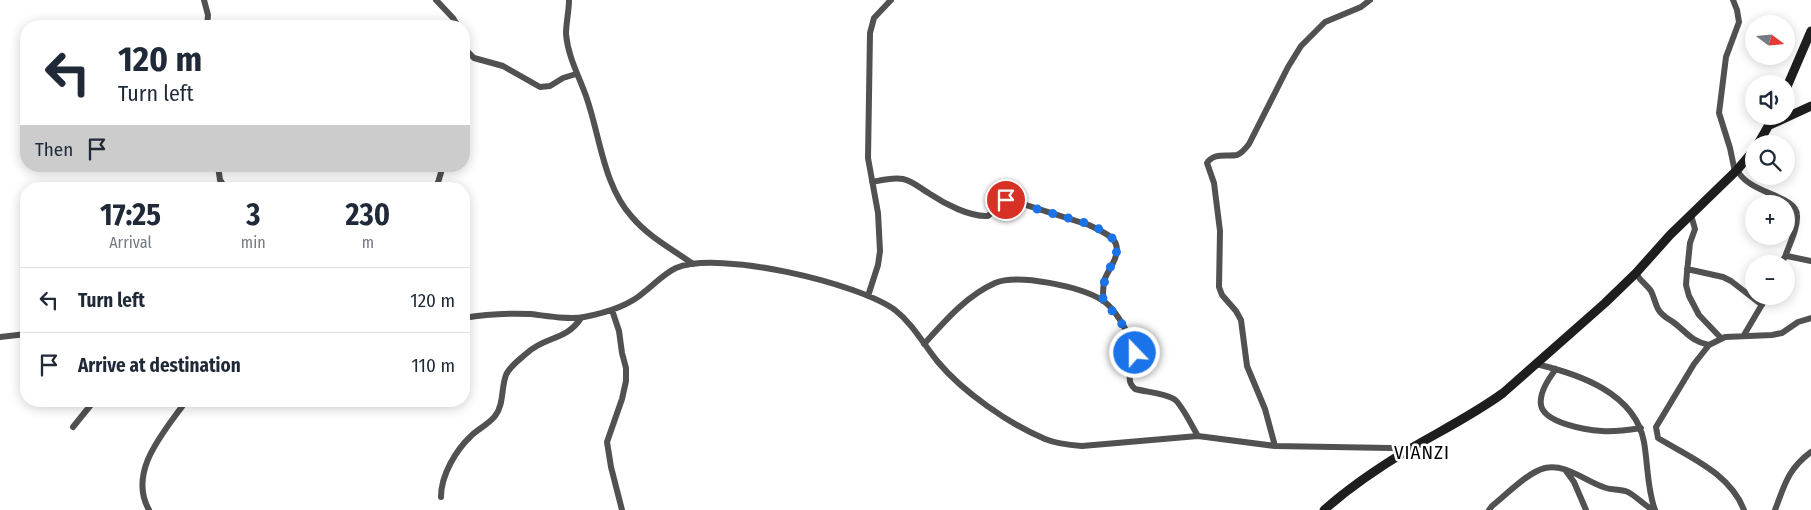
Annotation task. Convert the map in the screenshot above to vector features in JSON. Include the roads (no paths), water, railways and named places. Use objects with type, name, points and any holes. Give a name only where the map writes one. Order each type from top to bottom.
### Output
[{"type":"street","points":[[204,0],[208,20]]},
{"type":"street","points":[[436,0],[454,20]]},
{"type":"street","points":[[568,0],[566,35],[569,53],[587,97],[604,162],[621,201],[642,228],[694,264]]},
{"type":"street","points":[[868,296],[878,265],[880,251],[878,213],[868,148],[870,33],[874,18],[891,0]]},
{"type":"street","points":[[1275,446],[1265,409],[1247,366],[1241,320],[1222,295],[1219,287],[1220,231],[1214,183],[1207,163],[1213,157],[1243,152],[1249,144],[1288,67],[1302,46],[1325,22],[1361,7],[1370,0]]},
{"type":"street","points":[[1733,0],[1737,10],[1738,22],[1726,57],[1719,113],[1736,171],[1746,182],[1766,193],[1791,203],[1798,214],[1797,223],[1786,255]]},
{"type":"street","points":[[1792,75],[1811,30]]},
{"type":"street","points":[[470,54],[474,58],[503,66],[540,87],[550,86],[563,78],[576,74]]},
{"type":"street","points":[[1795,113],[1811,106]]},
{"type":"street","points":[[1764,135],[1770,125]]},
{"type":"street","points":[[1324,510],[1354,484],[1408,450],[1486,406],[1605,303],[1636,273],[1670,234],[1745,160]]},
{"type":"street","points":[[872,182],[886,179],[904,179],[938,199],[967,213],[980,216],[988,216],[1006,200],[1089,224],[1101,230],[1116,241],[1118,248],[1116,257],[1104,280],[1103,301]]},
{"type":"street","points":[[1691,215],[1695,229],[1690,243],[1686,285],[1693,306],[1702,319],[1721,338]]},
{"type":"street","points":[[1795,257],[1811,261]]},
{"type":"street","points":[[470,317],[512,313],[581,318],[612,310],[642,294],[671,271],[694,264],[752,265],[828,282],[868,296],[896,310],[906,319],[924,344],[960,385],[1021,427],[1045,439],[1063,444],[1082,446],[1198,436],[1275,446],[1408,450]]},
{"type":"street","points":[[1687,269],[1723,277],[1745,293]]},
{"type":"street","points":[[1636,273],[1640,281],[1653,294],[1655,302],[1663,315],[1692,340],[1709,345]]},
{"type":"street","points":[[924,344],[955,311],[974,295],[997,282],[1018,279],[1044,282],[1089,294],[1103,301],[1120,321],[1133,347],[1134,362],[1129,380],[1130,385],[1135,389],[1174,398],[1181,406],[1198,436]]},
{"type":"street","points":[[1744,335],[1762,305]]},
{"type":"street","points":[[612,310],[619,331],[626,368],[626,381],[622,399],[607,442],[622,510]]},
{"type":"street","points":[[441,497],[442,484],[460,447],[495,416],[509,370],[535,346],[568,332],[581,318]]},
{"type":"street","points":[[1744,510],[1730,487],[1716,473],[1658,438],[1656,427],[1694,364],[1709,345],[1721,338],[1782,333],[1798,322],[1811,318]]},
{"type":"street","points":[[0,338],[20,335]]},
{"type":"street","points":[[1536,364],[1575,374],[1628,408],[1641,428],[1647,460],[1648,484],[1654,510]]},
{"type":"street","points":[[1556,370],[1542,391],[1541,405],[1545,414],[1557,422],[1602,432],[1641,428]]},
{"type":"street","points":[[73,427],[89,407]]},
{"type":"street","points":[[149,510],[143,496],[145,464],[151,451],[182,407]]},
{"type":"street","points":[[1775,510],[1792,469],[1798,461],[1811,452]]},
{"type":"street","points":[[1489,510],[1517,485],[1542,468],[1552,467],[1565,470],[1603,487],[1627,492],[1654,510]]},
{"type":"street","points":[[1565,470],[1574,482],[1586,510]]},
{"type":"district","name":"VIANZI","points":[[1422,452]]}]
